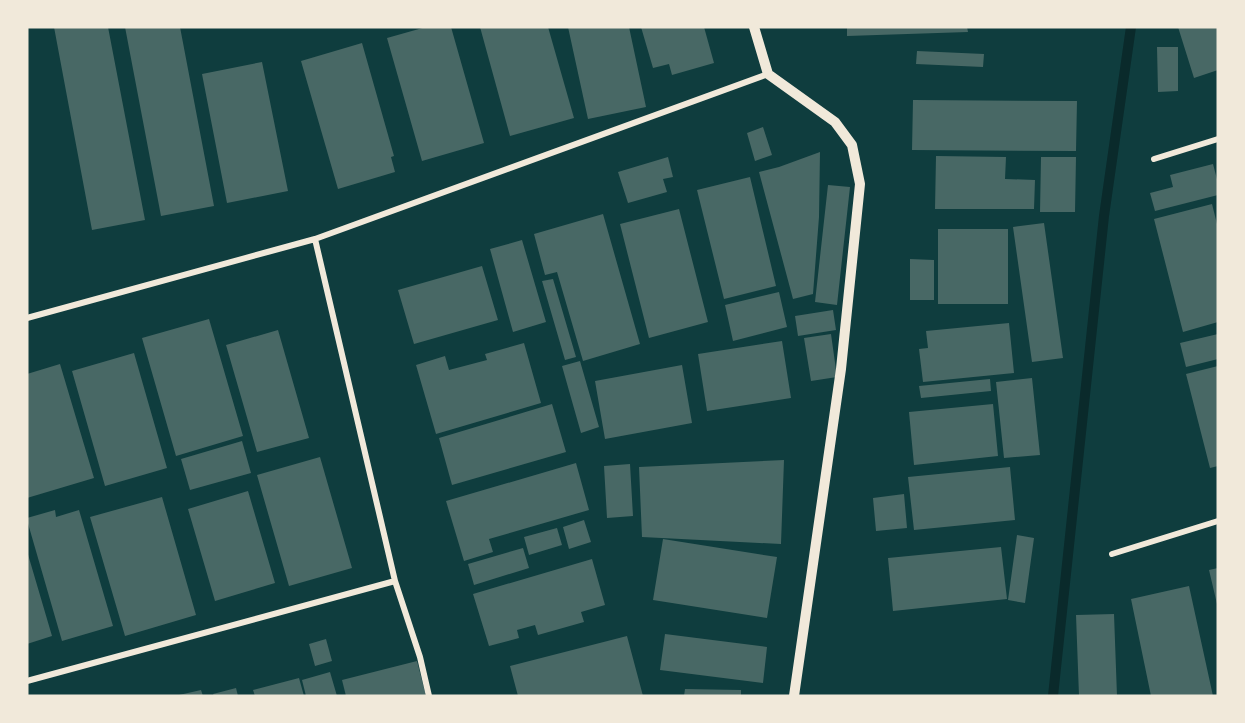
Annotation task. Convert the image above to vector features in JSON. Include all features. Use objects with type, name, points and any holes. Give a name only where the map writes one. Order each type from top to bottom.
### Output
[{"type":"street","points":[[754,27],[768,74],[835,122],[852,145],[860,184],[841,369],[794,696]]},
{"type":"street","points":[[27,318],[315,239],[768,74]]},
{"type":"street","points":[[1154,159],[1218,139]]},
{"type":"street","points":[[315,239],[395,581],[420,657],[429,696]]},
{"type":"street","points":[[1112,554],[1218,520]]},
{"type":"street","points":[[27,681],[395,581]]},
{"type":"building","points":[[54,27],[108,27],[145,220],[92,230]]},
{"type":"building","points":[[125,27],[180,27],[214,206],[161,216]]},
{"type":"building","points":[[426,27],[451,27],[484,143],[422,161],[387,38]]},
{"type":"building","points":[[480,27],[548,27],[574,118],[510,136]]},
{"type":"building","points":[[568,27],[629,27],[646,107],[588,119]]},
{"type":"building","points":[[641,27],[704,27],[714,63],[672,75],[669,64],[653,68]]},
{"type":"building","points":[[847,27],[967,27],[968,32],[847,36]]},
{"type":"building","points":[[1178,27],[1218,27],[1218,70],[1194,78]]},
{"type":"building","points":[[362,43],[394,156],[391,157],[395,172],[338,189],[301,61]]},
{"type":"building","points":[[1157,47],[1178,47],[1178,91],[1158,92]]},
{"type":"building","points":[[917,51],[984,54],[983,67],[916,64]]},
{"type":"building","points":[[262,62],[288,191],[227,203],[202,74]]},
{"type":"building","points":[[913,100],[1077,101],[1076,151],[912,150]]},
{"type":"building","points":[[763,127],[772,155],[755,161],[747,133]]},
{"type":"building","points":[[820,152],[819,217],[813,294],[793,299],[759,172]]},
{"type":"building","points":[[936,156],[1006,157],[1005,179],[1035,180],[1034,209],[935,209]]},
{"type":"building","points":[[668,157],[673,177],[663,179],[667,192],[628,203],[618,172]]},
{"type":"building","points":[[1041,157],[1076,157],[1075,212],[1040,212]]},
{"type":"building","points":[[1213,164],[1218,183],[1218,195],[1155,211],[1150,193],[1173,187],[1170,175]]},
{"type":"building","points":[[750,177],[776,286],[724,299],[697,190]]},
{"type":"building","points":[[828,185],[850,187],[837,305],[815,302]]},
{"type":"building","points":[[1212,204],[1218,228],[1218,322],[1183,332],[1154,219]]},
{"type":"building","points":[[679,209],[708,322],[649,338],[620,224]]},
{"type":"building","points":[[603,214],[640,344],[583,361],[557,272],[545,275],[534,234]]},
{"type":"building","points":[[1044,223],[1063,358],[1032,362],[1013,227]]},
{"type":"building","points":[[938,229],[1008,229],[1008,304],[938,304]]},
{"type":"building","points":[[522,240],[546,322],[513,332],[490,249]]},
{"type":"building","points":[[910,259],[934,260],[934,300],[910,300]]},
{"type":"building","points":[[482,266],[498,320],[414,344],[398,290]]},
{"type":"building","points":[[553,279],[576,357],[565,360],[542,281]]},
{"type":"building","points":[[779,292],[787,327],[733,341],[725,305]]},
{"type":"building","points":[[833,310],[836,330],[798,336],[795,316]]},
{"type":"building","points":[[209,319],[243,436],[176,456],[142,338]]},
{"type":"building","points":[[1009,323],[1014,373],[923,382],[919,349],[928,348],[926,331]]},
{"type":"building","points":[[278,330],[309,438],[257,452],[226,345]]},
{"type":"building","points":[[831,334],[837,377],[811,381],[804,338]]},
{"type":"building","points":[[1218,334],[1218,359],[1186,367],[1180,343]]},
{"type":"building","points":[[782,341],[791,398],[707,411],[698,354]]},
{"type":"building","points":[[524,343],[541,403],[436,434],[416,365],[445,356],[449,370],[487,360],[485,354]]},
{"type":"building","points":[[134,353],[167,468],[105,486],[72,371]]},
{"type":"building","points":[[580,361],[599,427],[581,433],[562,366]]},
{"type":"building","points":[[60,364],[94,478],[27,498],[27,374]]},
{"type":"building","points":[[682,365],[692,423],[605,439],[595,381]]},
{"type":"building","points":[[1218,366],[1218,466],[1210,468],[1186,374]]},
{"type":"building","points":[[1032,378],[1040,455],[1004,458],[996,382]]},
{"type":"building","points":[[990,379],[991,391],[921,398],[919,386]]},
{"type":"building","points":[[552,404],[566,452],[452,485],[439,438]]},
{"type":"building","points":[[993,404],[998,456],[914,465],[909,412]]},
{"type":"building","points":[[242,441],[251,473],[190,490],[181,459]]},
{"type":"building","points":[[320,457],[352,568],[289,586],[257,475]]},
{"type":"building","points":[[784,460],[781,544],[642,537],[639,467]]},
{"type":"building","points":[[576,463],[589,510],[489,539],[493,552],[464,561],[446,501]]},
{"type":"building","points":[[630,464],[633,516],[607,518],[604,466]]},
{"type":"building","points":[[1010,467],[1015,520],[914,530],[908,477]]},
{"type":"building","points":[[248,491],[275,583],[215,601],[188,509]]},
{"type":"building","points":[[904,494],[907,528],[876,531],[873,498]]},
{"type":"building","points":[[162,497],[196,615],[125,636],[90,517]]},
{"type":"building","points":[[55,510],[56,517],[79,510],[113,626],[62,641],[27,520],[27,518]]},
{"type":"building","points":[[584,520],[591,542],[569,549],[563,527]]},
{"type":"building","points":[[557,528],[562,545],[529,555],[524,537]]},
{"type":"building","points":[[1017,535],[1034,538],[1025,603],[1008,600]]},
{"type":"building","points":[[663,539],[777,557],[767,618],[653,600]]},
{"type":"building","points":[[1001,547],[1007,599],[893,611],[888,558]]},
{"type":"building","points":[[523,548],[529,568],[474,585],[468,564]]},
{"type":"building","points":[[27,551],[52,636],[27,644]]},
{"type":"building","points":[[592,559],[605,605],[581,612],[584,622],[538,635],[535,625],[517,630],[519,638],[489,646],[473,594]]},
{"type":"building","points":[[1218,568],[1218,604],[1217,604],[1209,570]]},
{"type":"building","points":[[1189,586],[1213,696],[1151,696],[1131,599]]},
{"type":"building","points":[[1114,614],[1117,696],[1079,696],[1076,615]]},
{"type":"building","points":[[665,634],[767,647],[763,683],[660,670]]},
{"type":"building","points":[[627,636],[643,696],[518,696],[510,666]]},
{"type":"building","points":[[326,639],[332,661],[315,666],[309,644]]},
{"type":"building","points":[[417,661],[426,696],[346,696],[342,680]]},
{"type":"building","points":[[330,672],[337,696],[306,696],[302,680]]},
{"type":"building","points":[[299,678],[304,696],[255,696],[253,690]]},
{"type":"building","points":[[236,688],[238,696],[214,696],[213,694]]},
{"type":"building","points":[[685,689],[741,690],[741,696],[684,696]]},
{"type":"building","points":[[201,690],[203,696],[179,696],[179,695]]},
{"type":"waterway","points":[[1053,696],[1104,216],[1131,27]]}]
